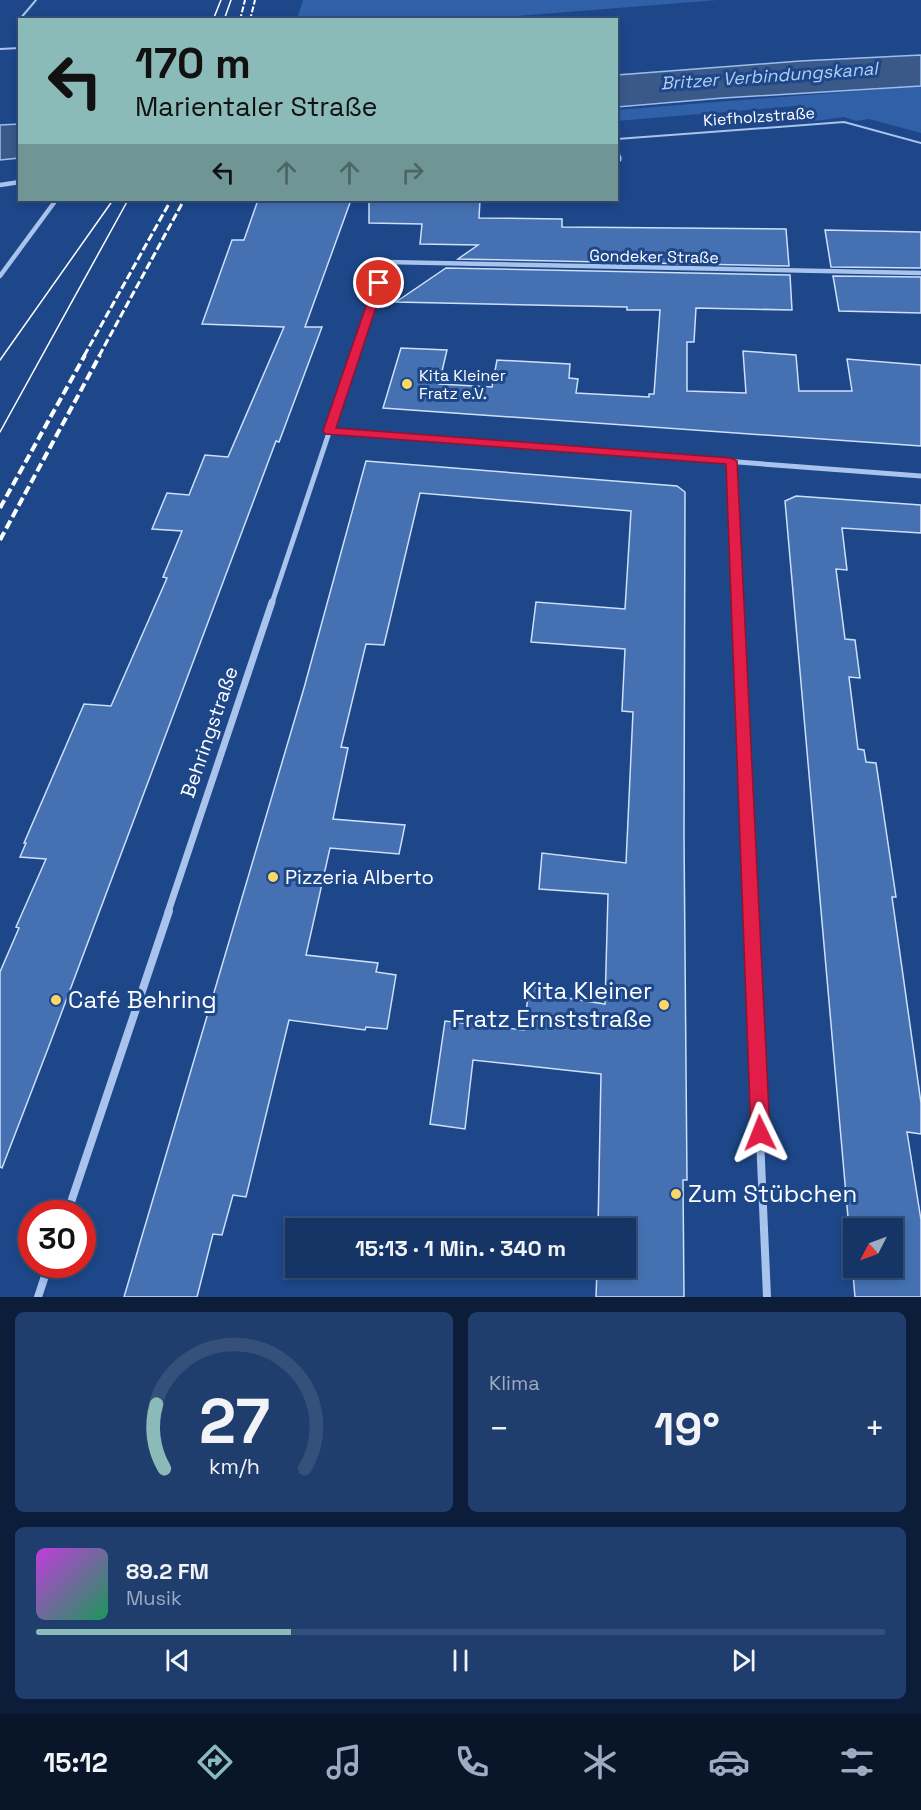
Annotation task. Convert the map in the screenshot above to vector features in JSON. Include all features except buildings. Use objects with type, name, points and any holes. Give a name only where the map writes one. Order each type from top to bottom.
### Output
[{"type":"street","points":[[0,184],[18,182]]},
{"type":"street","points":[[0,276],[55,201]]},
{"type":"street","name":"Gondeker Straße","points":[[386,262],[921,273]]},
{"type":"street","name":"Behringstraße","points":[[72,1200],[386,262]]},
{"type":"street","points":[[329,431],[921,476]]},
{"type":"street","points":[[731,461],[767,1297]]},
{"type":"street","points":[[38,1297],[44,1278]]},
{"type":"lane","points":[[21,18],[36,0]]},
{"type":"lane","points":[[0,49],[18,48]]},
{"type":"lane","name":"Kiefholzstraße","points":[[618,138],[844,122],[921,143]]},
{"type":"lane","name":"Kiefholzstraße","points":[[618,145],[620,160]]},
{"type":"shaded area","points":[[303,0],[718,0],[492,18],[297,18]]},
{"type":"shaded area","points":[[921,86],[921,133],[869,119],[856,121],[844,117],[808,122],[796,106],[618,121],[618,110]]},
{"type":"water","name":"Britzer Verbindungskanal","points":[[921,55],[921,86],[618,107],[618,75],[800,61]]},
{"type":"water","points":[[18,124],[18,158],[0,160],[0,125]]},
{"type":"tram line","points":[[214,18],[221,0]]},
{"type":"tram line","points":[[225,18],[231,0]]},
{"type":"tram line","points":[[0,360],[112,201]]},
{"type":"tram line","points":[[0,432],[127,201]]},
{"type":"railway","points":[[240,18],[245,0]]},
{"type":"railway","points":[[250,18],[255,0]]},
{"type":"railway","points":[[84,356],[170,201]]},
{"type":"railway","points":[[99,356],[183,201]]},
{"type":"railway","points":[[0,508],[85,355]]},
{"type":"railway","points":[[0,540],[100,355]]},
{"type":"place","name":"Kita Kleiner Fratz e.V.","points":[[407,384]]},
{"type":"place","name":"Pizzeria Alberto","points":[[273,877]]},
{"type":"place","name":"Café Behring","points":[[56,1000]]},
{"type":"place","name":"Kita Kleiner Fratz Ernststraße","points":[[664,1005]]},
{"type":"place","name":"Zum Stübchen","points":[[676,1194]]},
{"type":"route","points":[[379,283],[329,431],[731,461],[760,1133]]}]
